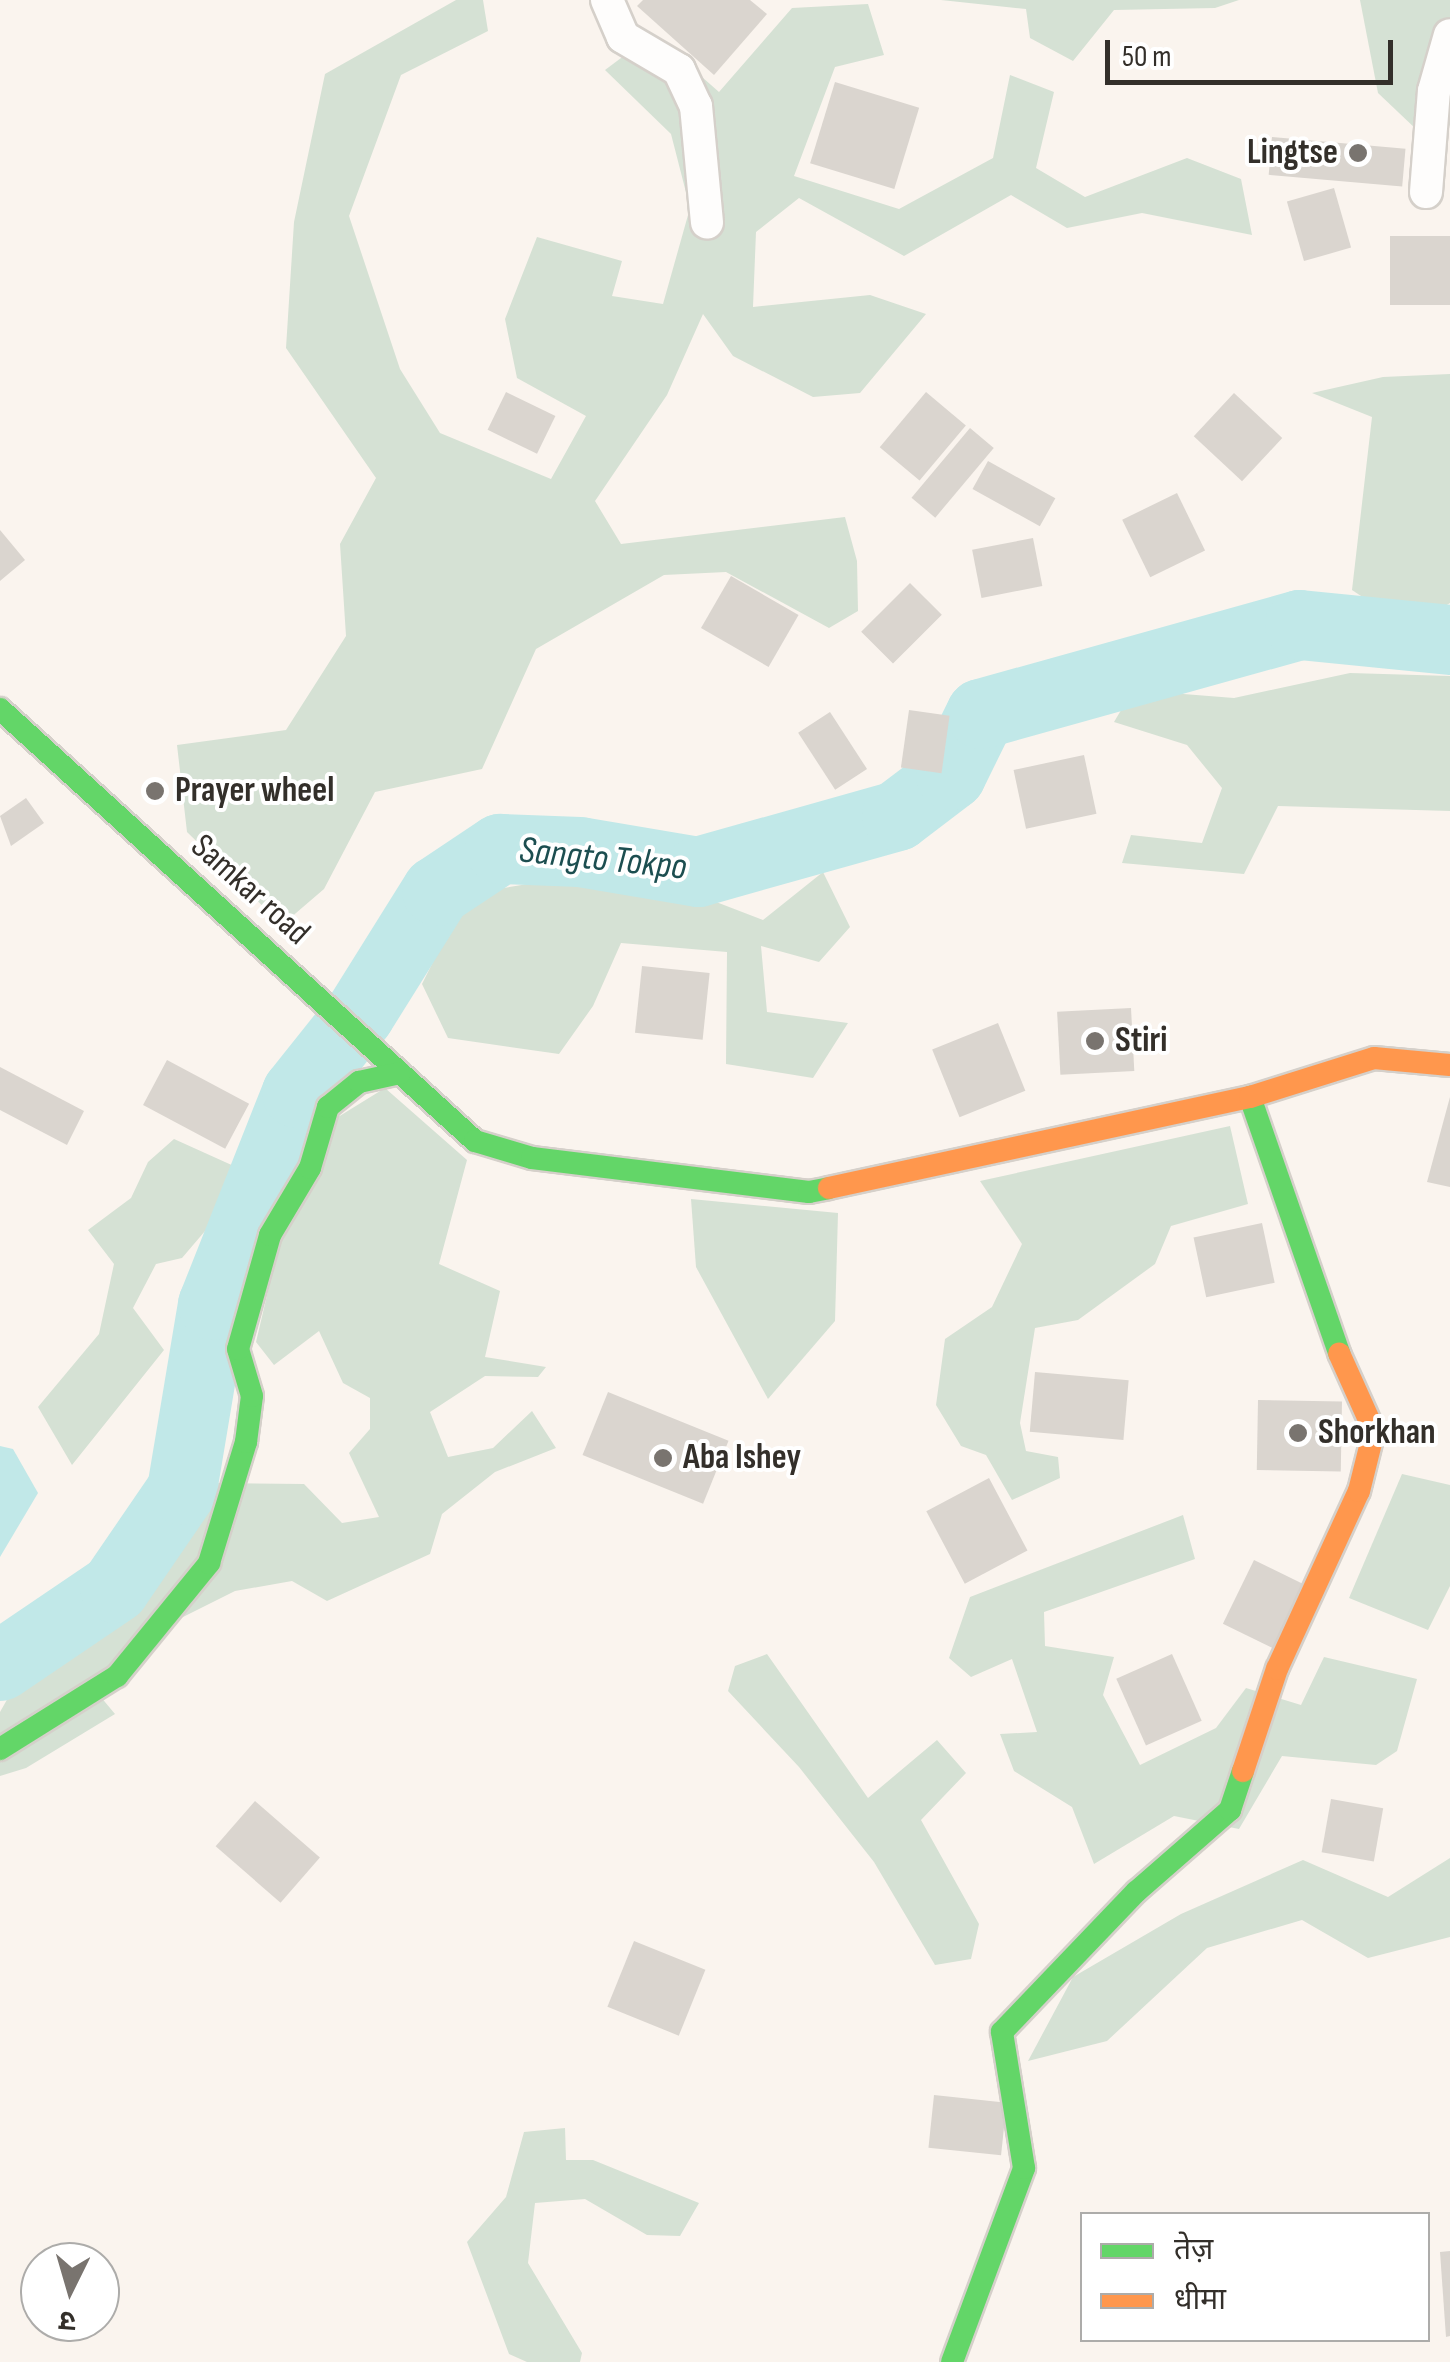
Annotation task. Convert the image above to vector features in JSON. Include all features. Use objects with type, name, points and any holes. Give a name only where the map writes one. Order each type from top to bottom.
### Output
[{"type":"street","points":[[607,0],[622,37],[679,70],[696,106],[706,222]]},
{"type":"street","points":[[1426,192],[1434,92],[1450,36]]},
{"type":"street","name":"Samkar road","points":[[0,709],[476,1140],[532,1158],[809,1192],[1250,1098],[1374,1058],[1450,1065]]},
{"type":"street","points":[[0,1749],[116,1676],[209,1563],[246,1442],[252,1396],[238,1349],[270,1236],[310,1168],[328,1107],[359,1082],[400,1073]]},
{"type":"street","points":[[952,2362],[1024,2168],[1002,2032],[1136,1892],[1230,1810],[1277,1669],[1359,1491],[1374,1431],[1324,1318],[1250,1098]]},
{"type":"green space","points":[[456,0],[483,0],[488,31],[401,75],[349,216],[400,369],[440,433],[551,479],[586,416],[517,378],[505,319],[537,237],[622,261],[612,296],[663,304],[690,208],[671,134],[605,70],[653,34],[719,92],[792,8],[868,4],[884,55],[835,67],[794,176],[899,209],[993,158],[1010,75],[1054,92],[1036,168],[1085,197],[1187,158],[1241,179],[1252,235],[1142,213],[1067,228],[1011,195],[904,256],[799,198],[756,232],[753,307],[870,295],[926,314],[860,393],[813,397],[733,356],[703,314],[667,395],[595,501],[621,544],[845,517],[857,561],[858,611],[829,628],[726,572],[664,575],[536,649],[482,769],[375,792],[324,889],[282,925],[187,832],[177,745],[286,730],[346,636],[340,544],[376,478],[286,348],[294,222],[325,74]]},
{"type":"green space","points":[[941,0],[1239,0],[1215,8],[1114,10],[1073,61],[1030,38],[1026,9]]},
{"type":"green space","points":[[1360,0],[1450,0],[1450,124],[1437,149],[1378,93]]},
{"type":"green space","points":[[1450,374],[1450,603],[1409,628],[1352,590],[1372,417],[1312,393],[1383,377]]},
{"type":"green space","points":[[1350,673],[1450,676],[1450,811],[1278,806],[1244,874],[1122,863],[1131,835],[1202,843],[1222,788],[1187,745],[1114,722],[1133,690],[1234,698]]},
{"type":"green space","points":[[823,872],[850,927],[819,962],[761,946],[767,1012],[848,1023],[813,1078],[726,1064],[727,952],[621,943],[593,1006],[559,1054],[448,1038],[422,984],[467,894],[570,877],[651,877],[763,920]]},
{"type":"green space","points":[[385,1088],[467,1160],[439,1264],[500,1291],[485,1357],[546,1367],[538,1377],[485,1376],[430,1412],[448,1457],[493,1448],[532,1411],[556,1448],[495,1472],[442,1514],[430,1554],[327,1601],[292,1581],[235,1591],[159,1629],[95,1690],[115,1714],[26,1768],[0,1776],[0,1712],[17,1682],[115,1622],[176,1550],[212,1483],[304,1484],[342,1523],[379,1517],[349,1453],[370,1429],[370,1398],[343,1383],[319,1331],[274,1365],[256,1342],[304,1138]]},
{"type":"green space","points":[[1230,1126],[1248,1204],[1171,1226],[1155,1264],[1078,1320],[1035,1328],[1020,1423],[1026,1451],[1058,1457],[1060,1478],[1012,1500],[986,1455],[961,1446],[936,1405],[945,1339],[992,1307],[1022,1244],[980,1181]]},
{"type":"green space","points":[[174,1139],[236,1167],[217,1217],[182,1258],[156,1264],[133,1308],[164,1350],[72,1465],[38,1407],[99,1334],[114,1264],[88,1230],[131,1198],[148,1162]]},
{"type":"green space","points":[[691,1199],[838,1213],[835,1321],[768,1399],[696,1267]]},
{"type":"green space","points":[[1402,1474],[1450,1485],[1450,1586],[1428,1630],[1349,1598]]},
{"type":"green space","points":[[1183,1515],[1195,1559],[1044,1612],[1045,1646],[1114,1657],[1103,1695],[1140,1765],[1216,1728],[1246,1688],[1301,1705],[1324,1657],[1417,1679],[1397,1751],[1376,1765],[1282,1756],[1239,1829],[1174,1816],[1094,1864],[1072,1807],[1014,1771],[1000,1734],[1037,1732],[1012,1659],[971,1677],[949,1658],[970,1597]]},
{"type":"green space","points":[[767,1654],[868,1798],[937,1740],[966,1773],[921,1820],[979,1924],[971,1959],[935,1965],[874,1862],[799,1767],[728,1691],[735,1666]]},
{"type":"green space","points":[[1450,1858],[1450,1937],[1368,1958],[1302,1920],[1207,1948],[1107,2041],[1028,2061],[1073,1977],[1181,1914],[1303,1860],[1388,1897]]},
{"type":"green space","points":[[565,2128],[566,2160],[593,2160],[699,2203],[680,2236],[647,2235],[585,2199],[535,2203],[528,2263],[582,2353],[580,2362],[527,2362],[509,2354],[467,2242],[506,2197],[524,2132]]},
{"type":"water","points":[[0,1446],[13,1449],[38,1493],[0,1557]]},
{"type":"building","points":[[643,0],[750,0],[767,14],[714,75],[637,6]]},
{"type":"building","points":[[835,82],[919,108],[894,189],[810,163]]},
{"type":"building","points":[[1272,137],[1405,149],[1402,187],[1269,175]]},
{"type":"building","points":[[1334,188],[1351,248],[1304,261],[1287,202]]},
{"type":"building","points":[[1390,236],[1450,236],[1450,305],[1390,305]]},
{"type":"building","points":[[506,392],[555,416],[537,454],[488,430]]},
{"type":"building","points":[[926,392],[966,425],[920,481],[880,447]]},
{"type":"building","points":[[1234,393],[1282,438],[1242,481],[1194,436]]},
{"type":"building","points":[[970,428],[994,448],[935,518],[912,498]]},
{"type":"building","points":[[988,461],[1055,498],[1040,526],[972,489]]},
{"type":"building","points":[[1177,493],[1205,551],[1150,577],[1122,520]]},
{"type":"building","points":[[0,530],[25,560],[0,581]]},
{"type":"building","points":[[1033,538],[1042,586],[981,598],[972,550]]},
{"type":"building","points":[[731,576],[799,615],[769,667],[701,628]]},
{"type":"building","points":[[910,583],[942,615],[893,664],[861,632]]},
{"type":"building","points":[[909,710],[950,716],[942,773],[901,767]]},
{"type":"building","points":[[830,712],[867,769],[835,790],[798,733]]},
{"type":"building","points":[[1084,755],[1096,814],[1026,829],[1014,770]]},
{"type":"building","points":[[26,798],[44,823],[11,846],[0,816]]},
{"type":"building","points":[[642,966],[710,973],[703,1040],[635,1033]]},
{"type":"building","name":"Stiri","points":[[1131,1008],[1134,1071],[1060,1075],[1057,1012]]},
{"type":"building","points":[[998,1023],[1025,1091],[960,1117],[932,1050]]},
{"type":"building","points":[[167,1060],[249,1104],[225,1149],[143,1105]]},
{"type":"building","points":[[0,1067],[84,1111],[67,1145],[0,1110]]},
{"type":"building","points":[[1450,1097],[1450,1187],[1427,1182]]},
{"type":"building","points":[[1262,1223],[1275,1283],[1206,1297],[1194,1238]]},
{"type":"building","points":[[1035,1372],[1129,1380],[1123,1440],[1030,1432]]},
{"type":"building","points":[[608,1392],[729,1441],[703,1504],[583,1455]]},
{"type":"building","points":[[1258,1400],[1342,1401],[1341,1471],[1257,1470]]},
{"type":"building","points":[[989,1478],[1027,1550],[965,1584],[926,1511]]},
{"type":"building","points":[[1254,1560],[1305,1585],[1274,1649],[1223,1624]]},
{"type":"building","points":[[1172,1654],[1202,1721],[1146,1745],[1116,1679]]},
{"type":"building","points":[[1331,1799],[1383,1808],[1374,1861],[1322,1852]]},
{"type":"building","points":[[255,1801],[320,1857],[281,1903],[216,1846]]},
{"type":"building","points":[[634,1941],[705,1970],[679,2036],[607,2007]]},
{"type":"building","points":[[934,2095],[1007,2103],[1001,2155],[928,2148]]},
{"type":"building","points":[[1450,2251],[1450,2336],[1446,2337],[1440,2252]]},
{"type":"waterway","name":"Sangto Tokpo","points":[[0,1666],[115,1588],[182,1490],[213,1305],[297,1093],[360,1014],[437,891],[500,849],[580,852],[698,872],[897,816],[951,775],[981,714],[1300,625],[1450,640]]},
{"type":"traffic: fast","points":[[0,709],[475,1141],[532,1158],[809,1192],[829,1188]]},
{"type":"traffic: fast","points":[[0,1749],[117,1676],[209,1563],[246,1442],[252,1396],[238,1349],[270,1235],[310,1168],[328,1107],[359,1082],[400,1073]]},
{"type":"traffic: fast","points":[[1250,1097],[1339,1353]]},
{"type":"traffic: fast","points":[[952,2362],[1024,2168],[1002,2032],[1136,1892],[1230,1810],[1243,1771]]},
{"type":"traffic: slow","points":[[829,1188],[1250,1097],[1374,1058],[1450,1065]]},
{"type":"traffic: slow","points":[[1243,1771],[1277,1669],[1359,1491],[1374,1431],[1339,1353]]},
{"type":"place","name":"Lingtse","points":[[1358,153]]},
{"type":"place","name":"Prayer wheel","points":[[155,791]]},
{"type":"place","name":"Stiri","points":[[1095,1041]]},
{"type":"place","name":"Shorkhan","points":[[1298,1433]]},
{"type":"place","name":"Aba Ishey","points":[[663,1458]]}]
